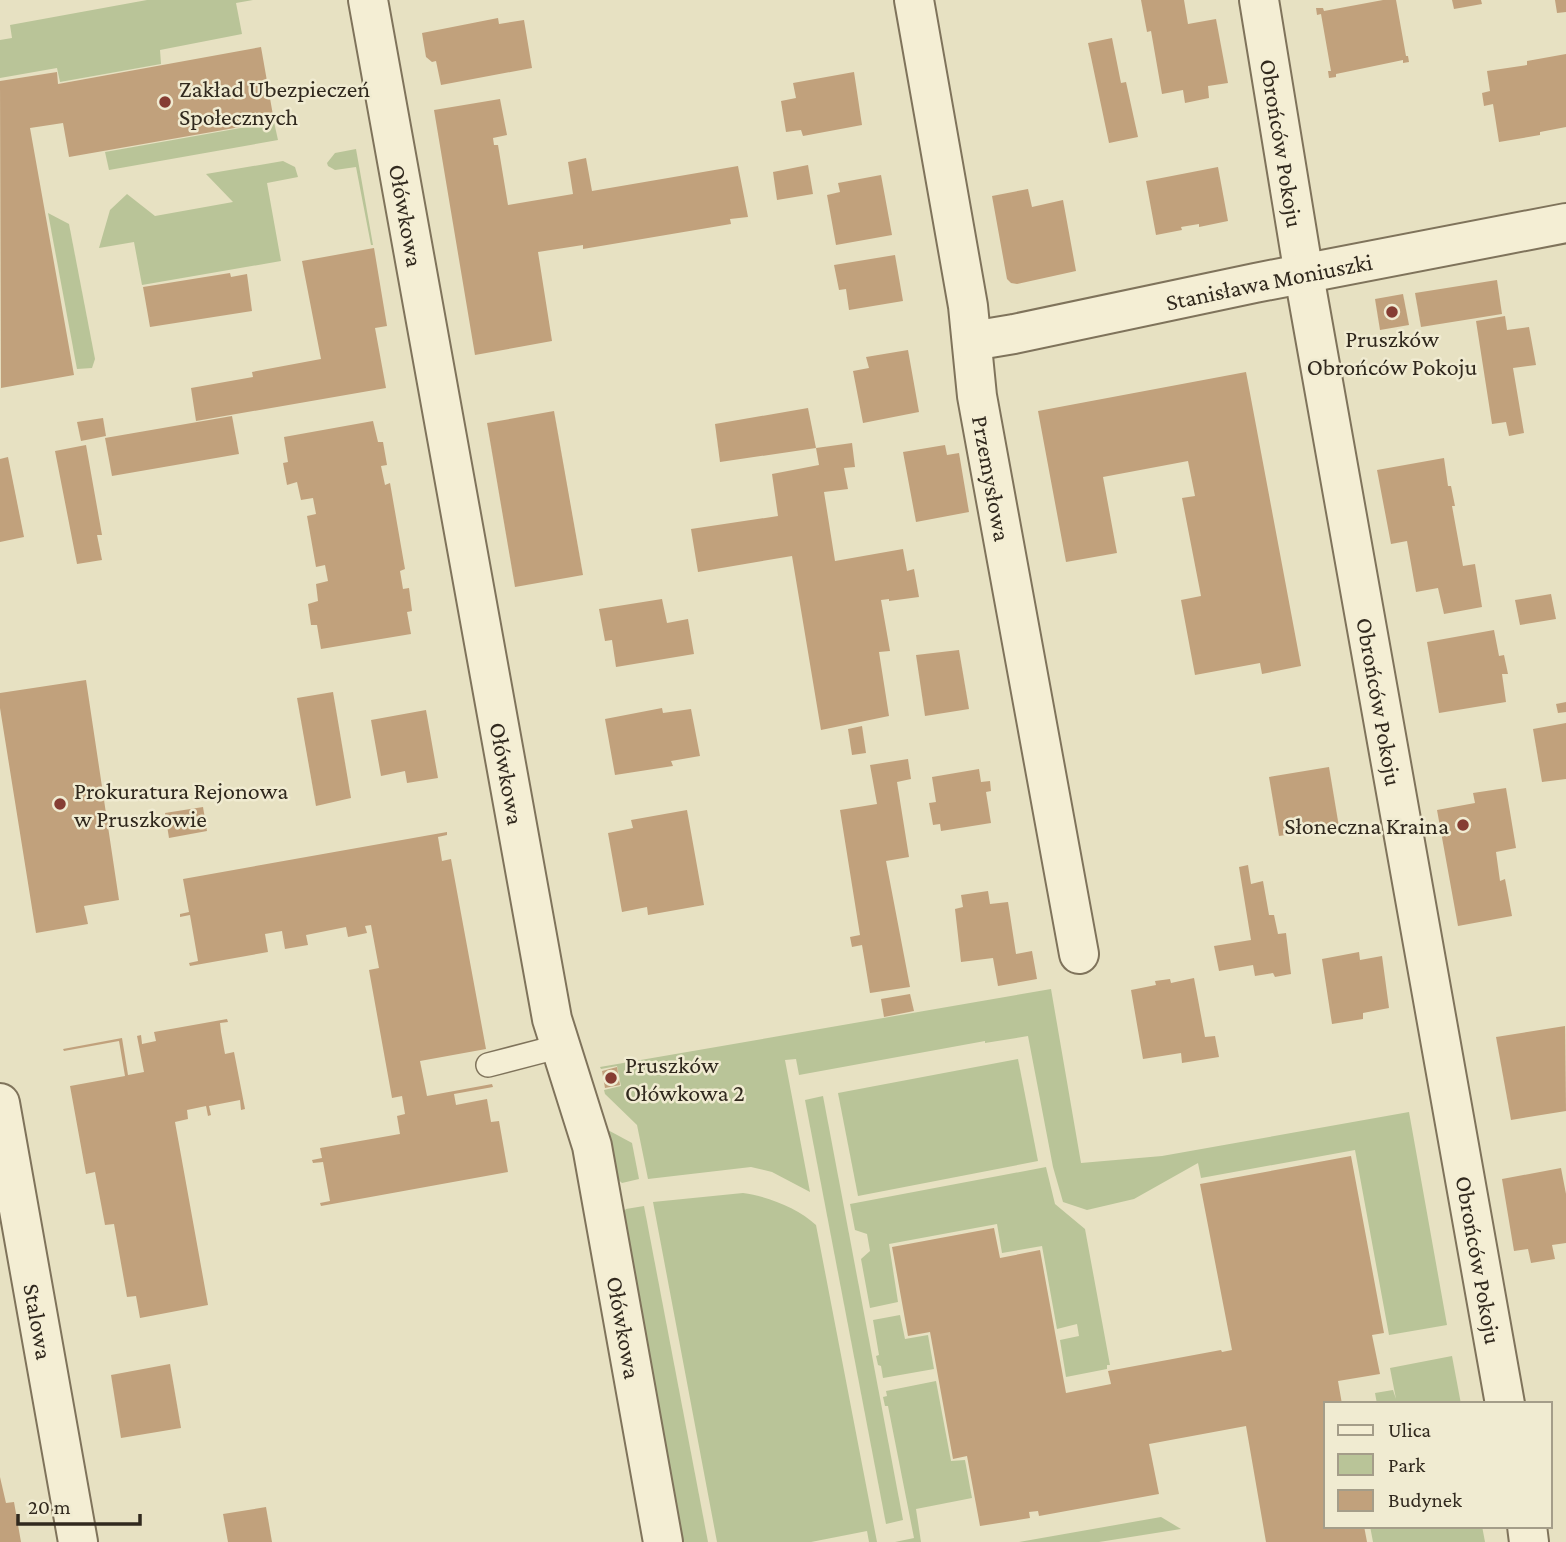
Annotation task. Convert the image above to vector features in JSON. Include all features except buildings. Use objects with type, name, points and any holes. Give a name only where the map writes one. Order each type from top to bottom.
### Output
[{"type":"street","name":"Ołówkowa","points":[[368,0],[529,900],[552,1019],[592,1146],[663,1542]]},
{"type":"street","name":"Przemysłowa","points":[[914,0],[966,293],[977,396],[1079,954]]},
{"type":"street","name":"Obrońców Pokoju","points":[[1259,0],[1304,275],[1505,1402]]},
{"type":"street","name":"Stanisława Moniuszki","points":[[972,341],[1566,223]]},
{"type":"street","name":"Stalowa","points":[[0,1103],[78,1542]]},
{"type":"lane","points":[[488,1065],[561,1046]]},
{"type":"green space","points":[[147,0],[253,0],[236,3],[242,34],[160,50],[161,64],[60,82],[57,68],[0,78],[0,40],[12,38],[10,25]]},
{"type":"green space","points":[[274,122],[278,140],[109,170],[105,152]]},
{"type":"green space","points":[[356,149],[373,245],[356,167],[335,170],[327,163],[335,153]]},
{"type":"green space","points":[[283,161],[295,167],[298,177],[267,183],[281,261],[142,285],[134,242],[99,248],[110,210],[127,194],[155,216],[233,202],[206,174]]},
{"type":"green space","points":[[48,213],[69,224],[95,359],[92,368],[77,369]]},
{"type":"green space","points":[[1051,989],[1081,1163],[1162,1156],[1409,1112],[1447,1325],[1389,1335],[1355,1150],[1201,1178],[1198,1163],[1134,1199],[1087,1210],[1063,1202],[1053,1167],[1028,1036],[985,1041],[799,1075],[796,1059],[785,1060],[810,1192],[772,1172],[751,1167],[648,1179],[637,1125],[604,1090],[621,1086],[617,1066],[600,1067]]},
{"type":"green space","points":[[1018,1059],[1038,1161],[858,1196],[838,1093]]},
{"type":"green space","points":[[823,1096],[903,1520],[886,1524],[805,1100]]},
{"type":"green space","points":[[606,1129],[632,1143],[639,1179],[622,1183],[616,1178]]},
{"type":"green space","points":[[1046,1167],[1055,1204],[1085,1229],[1110,1365],[1107,1365],[1107,1369],[1066,1377],[1060,1340],[1079,1336],[1077,1324],[1057,1329],[1042,1246],[1002,1253],[997,1224],[889,1244],[898,1302],[870,1308],[861,1259],[870,1251],[867,1234],[855,1230],[850,1204]]},
{"type":"green space","points":[[743,1193],[782,1204],[816,1225],[877,1542],[869,1542],[867,1531],[811,1542],[717,1542],[653,1202]]},
{"type":"green space","points":[[644,1206],[708,1542],[680,1542],[621,1215],[626,1209]]},
{"type":"green space","points":[[900,1315],[905,1339],[928,1335],[934,1369],[883,1378],[876,1356],[879,1355],[873,1320]]},
{"type":"green space","points":[[1452,1356],[1461,1402],[1377,1402],[1375,1393],[1393,1390],[1396,1399],[1390,1368]]},
{"type":"green space","points":[[936,1381],[951,1461],[965,1460],[972,1498],[916,1509],[921,1542],[895,1542],[914,1538],[888,1406],[885,1406],[883,1397],[887,1396],[886,1391]]},
{"type":"green space","points":[[1161,1517],[1181,1529],[1099,1542],[1019,1542]]},
{"type":"green space","points":[[1370,1528],[1482,1528],[1485,1542],[1373,1542]]},
{"type":"place","name":"Zakład Ubezpieczeń Społecznych","points":[[165,102]]},
{"type":"place","name":"Pruszków Obrońców Pokoju","points":[[1392,312]]},
{"type":"place","name":"Prokuratura Rejonowa w Pruszkowie","points":[[60,804]]},
{"type":"place","name":"Słoneczna Kraina","points":[[1463,825]]},
{"type":"place","name":"Pruszków Ołówkowa 2","points":[[611,1078]]}]
